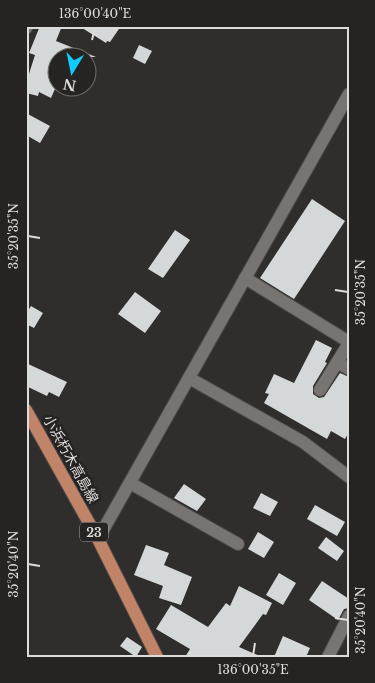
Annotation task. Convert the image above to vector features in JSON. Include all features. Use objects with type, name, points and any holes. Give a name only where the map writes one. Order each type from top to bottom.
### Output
[{"type":"main road","name":"小浜朽木高島線","points":[[26,410],[98,539],[158,657]]},
{"type":"street","points":[[98,539],[349,94]]},
{"type":"street","points":[[246,278],[349,342],[320,390]]},
{"type":"street","points":[[337,362],[349,369]]},
{"type":"street","points":[[189,378],[303,442],[349,477]]},
{"type":"street","points":[[130,483],[238,544]]},
{"type":"street","points":[[328,657],[349,616]]},
{"type":"building","points":[[40,26],[62,26],[56,41],[74,48],[48,48],[48,96],[39,92],[38,96],[26,93],[26,83],[35,55],[29,53]]},
{"type":"building","points":[[79,26],[121,26],[110,42],[107,41],[106,43]]},
{"type":"building","points":[[139,45],[152,51],[145,64],[133,58]]},
{"type":"building","points":[[26,113],[50,126],[40,143],[26,135]]},
{"type":"building","points":[[312,199],[345,221],[294,299],[260,278]]},
{"type":"building","points":[[175,230],[190,240],[163,278],[148,269]]},
{"type":"building","points":[[135,292],[161,311],[145,333],[118,314]]},
{"type":"building","points":[[31,306],[43,313],[34,328],[26,324],[26,314]]},
{"type":"building","points":[[316,340],[332,348],[325,362],[327,363],[313,386],[313,394],[319,398],[324,397],[340,373],[349,377],[349,432],[345,439],[331,431],[327,439],[264,403],[269,394],[265,393],[274,374],[294,383]]},
{"type":"building","points":[[26,363],[67,382],[59,397],[49,392],[47,396],[26,386]]},
{"type":"building","points":[[184,484],[206,499],[197,511],[174,498]]},
{"type":"building","points":[[261,493],[278,502],[270,516],[253,508]]},
{"type":"building","points":[[315,505],[345,522],[337,536],[307,519]]},
{"type":"building","points":[[258,532],[274,542],[264,558],[248,549]]},
{"type":"building","points":[[326,537],[344,551],[337,561],[318,548]]},
{"type":"building","points":[[146,545],[169,553],[164,565],[192,577],[181,605],[159,598],[163,586],[134,575]]},
{"type":"building","points":[[279,573],[296,583],[283,605],[266,595]]},
{"type":"building","points":[[322,581],[349,599],[349,608],[344,609],[338,620],[309,600]]},
{"type":"building","points":[[239,586],[272,603],[266,615],[263,614],[239,647],[262,657],[185,657],[190,649],[156,629],[171,605],[208,627],[226,603],[230,606]]},
{"type":"building","points":[[283,636],[310,648],[306,657],[274,657]]},
{"type":"building","points":[[127,637],[142,647],[136,657],[120,646]]}]
